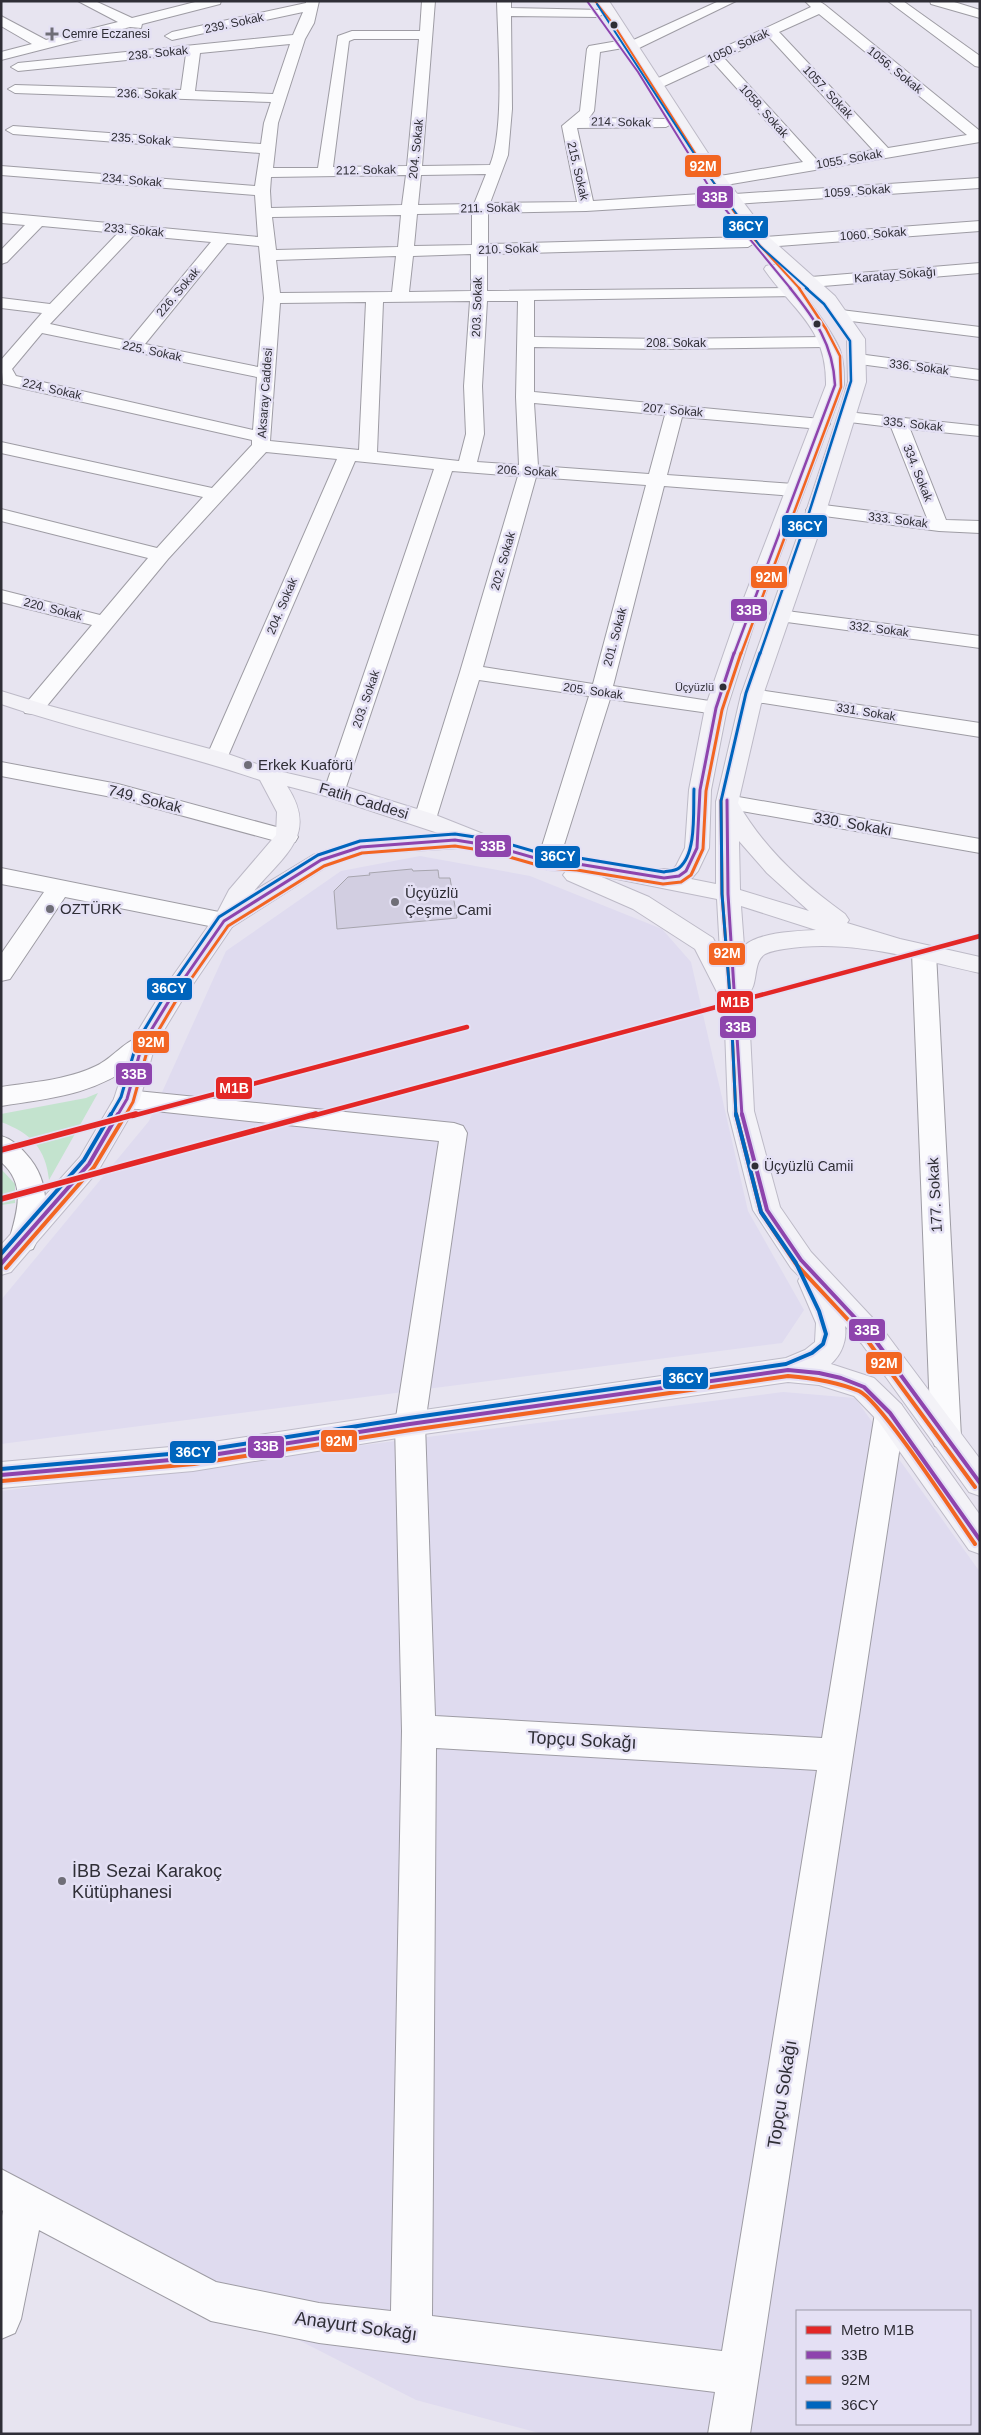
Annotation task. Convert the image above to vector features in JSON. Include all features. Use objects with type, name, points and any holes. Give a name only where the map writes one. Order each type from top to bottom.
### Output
[{"type":"main road","points":[[602,4],[666,123],[795,293],[834,358],[835,385],[744,624],[716,708],[700,790],[697,848],[686,872],[679,876],[664,878],[642,876]]},
{"type":"main road","points":[[625,46],[657,84],[718,190],[735,200],[757,242],[811,282],[840,315],[856,339],[858,359],[857,382],[816,510],[752,694],[727,802],[728,894],[737,1010],[741,1111],[767,1210],[801,1260],[825,1309],[832,1334],[828,1348],[815,1358],[788,1370]]},
{"type":"main road","points":[[791,498],[816,510]]},
{"type":"main road","name":"Fatih Caddesi","points":[[1,698],[217,758],[268,775],[335,791],[425,820],[493,846],[549,862],[578,864],[728,894],[874,939]]},
{"type":"main road","points":[[1,1264],[89,1164],[127,1099],[142,1045],[172,996],[224,920],[237,896],[287,837],[291,827],[288,806],[268,775]]},
{"type":"main road","points":[[727,802],[737,823],[775,866],[812,902],[840,921],[874,939],[912,950],[980,965]]},
{"type":"main road","points":[[224,920],[321,860],[361,847],[455,840],[493,846]]},
{"type":"main road","points":[[549,862],[641,903],[704,944],[737,1010]]},
{"type":"main road","points":[[737,1010],[747,964],[751,954],[758,947],[792,938],[835,939],[912,950]]},
{"type":"main road","points":[[801,1260],[872,1336],[980,1483]]},
{"type":"main road","points":[[1,1476],[193,1458],[410,1424],[788,1370],[819,1372],[864,1387],[890,1413],[980,1540]]},
{"type":"street","points":[[84,1],[131,22],[171,52]]},
{"type":"street","points":[[5,143],[13,130],[15,89],[11,58],[42,44],[215,1]]},
{"type":"street","name":"204. Sokak","points":[[400,296],[415,170],[429,1]]},
{"type":"street","points":[[625,46],[730,1]]},
{"type":"street","points":[[894,1],[929,28],[980,62]]},
{"type":"street","points":[[936,1],[980,14]]},
{"type":"street","name":"239. Sokak","points":[[153,37],[313,4]]},
{"type":"street","name":"Aksaray Caddesi","points":[[33,708],[161,555],[218,495],[261,442],[272,298],[262,191],[264,173],[272,123],[279,98],[298,39],[307,22],[313,4]]},
{"type":"street","points":[[504,7],[602,4]]},
{"type":"street","name":"1050. Sokak","points":[[657,84],[771,31],[816,5]]},
{"type":"street","name":"1056. Sokak","points":[[816,5],[979,138]]},
{"type":"street","name":"203. Sokak","points":[[467,467],[475,434],[473,386],[479,295],[478,250],[480,208],[501,155],[505,110],[504,7]]},
{"type":"street","points":[[1,20],[42,44]]},
{"type":"street","points":[[929,28],[971,40]]},
{"type":"street","name":"1057. Sokak","points":[[771,31],[884,153]]},
{"type":"street","points":[[325,171],[343,39],[352,35],[426,35]]},
{"type":"street","name":"238. Sokak","points":[[11,58],[171,52],[298,39]]},
{"type":"street","name":"215. Sokak","points":[[586,206],[570,139],[569,126],[581,119],[587,111],[594,49],[625,46]]},
{"type":"street","points":[[187,95],[194,49]]},
{"type":"street","name":"1058. Sokak","points":[[716,57],[813,165]]},
{"type":"street","name":"236. Sokak","points":[[15,89],[279,98]]},
{"type":"street","name":"214. Sokak","points":[[574,122],[666,123]]},
{"type":"street","name":"235. Sokak","points":[[13,130],[268,149]]},
{"type":"street","name":"1055. Sokak","points":[[718,190],[813,165],[979,138]]},
{"type":"street","name":"212. Sokak","points":[[264,173],[497,169]]},
{"type":"street","name":"234. Sokak","points":[[1,170],[262,191]]},
{"type":"street","name":"1059. Sokak","points":[[735,200],[980,183]]},
{"type":"street","name":"211. Sokak","points":[[264,214],[586,206],[718,190]]},
{"type":"street","name":"233. Sokak","points":[[1,218],[223,238],[267,248]]},
{"type":"street","points":[[1,259],[38,221]]},
{"type":"street","name":"1060. Sokak","points":[[757,242],[980,226]]},
{"type":"street","name":"224. Sokak","points":[[130,230],[38,328],[3,369],[9,380],[261,442]]},
{"type":"street","name":"226. Sokak","points":[[133,347],[223,238]]},
{"type":"street","name":"210. Sokak","points":[[267,248],[406,252],[757,242]]},
{"type":"street","name":"Karatay Sokağı","points":[[811,282],[980,268]]},
{"type":"street","points":[[272,298],[795,293]]},
{"type":"street","name":"202. Sokak","points":[[425,820],[471,672],[529,471],[524,397],[527,342],[526,295]]},
{"type":"street","name":"204. Sokak","points":[[217,758],[358,456],[374,297]]},
{"type":"street","points":[[1,303],[55,310]]},
{"type":"street","points":[[840,315],[980,332]]},
{"type":"street","name":"225. Sokak","points":[[38,328],[266,374]]},
{"type":"street","name":"208. Sokak","points":[[527,342],[663,344],[826,342]]},
{"type":"street","name":"336. Sokak","points":[[858,359],[980,375]]},
{"type":"street","name":"207. Sokak","points":[[524,397],[821,424]]},
{"type":"street","name":"201. Sokak","points":[[549,862],[601,692],[675,410]]},
{"type":"street","name":"335. Sokak","points":[[847,417],[980,431]]},
{"type":"street","name":"334. Sokak","points":[[898,422],[939,525]]},
{"type":"street","name":"206. Sokak","points":[[261,442],[358,456],[467,467],[656,481],[791,498]]},
{"type":"street","points":[[1,447],[218,495]]},
{"type":"street","name":"203. Sokak","points":[[335,791],[445,465]]},
{"type":"street","name":"333. Sokak","points":[[816,510],[939,525],[980,527]]},
{"type":"street","points":[[1,515],[161,555]]},
{"type":"street","name":"220. Sokak","points":[[1,596],[104,622]]},
{"type":"street","name":"332. Sokak","points":[[779,616],[980,642]]},
{"type":"street","name":"205. Sokak","points":[[471,672],[716,708]]},
{"type":"street","name":"331. Sokak","points":[[752,694],[980,730]]},
{"type":"street","name":"749. Sokak","points":[[1,769],[118,792],[287,837]]},
{"type":"street","name":"330. Sokakı","points":[[727,802],[980,846]]},
{"type":"street","points":[[1,876],[224,920]]},
{"type":"street","points":[[1,973],[60,887]]},
{"type":"street","name":"177. Sokak","points":[[912,950],[946,1437]]},
{"type":"street","points":[[1,1097],[78,1084],[108,1071],[142,1045]]},
{"type":"street","points":[[127,1099],[454,1134],[410,1424],[419,1731],[411,2334]]},
{"type":"street","points":[[1,1146],[17,1158],[30,1179],[34,1204],[23,1241]]},
{"type":"street","name":"Topçu Sokağı","points":[[729,2434],[890,1413]]},
{"type":"street","name":"Topçu Sokağı","points":[[419,1731],[836,1755]]},
{"type":"street","points":[[1,2319],[13,2195]]},
{"type":"street","name":"Anayurt Sokağı","points":[[13,2195],[211,2301],[319,2323],[738,2374]]},
{"type":"shaded area","points":[[420,856],[530,876],[662,929],[691,962],[748,1211],[804,1310],[782,1343],[1,1444],[1,1300],[149,1121],[226,951],[341,871]]},
{"type":"shaded area","points":[[783,1392],[855,1398],[980,1572],[980,2434],[543,2434],[416,2400],[1,2188],[1,1491]]},
{"type":"green space","points":[[98,1093],[49,1180],[44,1159],[35,1144],[21,1131],[1,1122],[1,1114],[86,1098]]},
{"type":"green space","points":[[1,1169],[15,1184],[15,1203],[1,1205]]},
{"type":"building","name":"Üçyüzlü Çeşme Cami","points":[[412,869],[413,871],[438,870],[439,878],[450,878],[457,918],[337,929],[334,891],[348,877]]},
{"type":"metro line","name":"M1B","points":[[1,1199],[980,936]]},
{"type":"metro line","name":"M1B","points":[[1,1150],[467,1027]]},
{"type":"transit line","name":"33B","points":[[1,1264],[89,1164],[127,1099],[142,1045],[172,996],[224,921],[321,860],[361,847],[455,840],[493,846],[549,862],[578,864],[664,878],[679,876],[686,871],[697,848],[700,790],[716,708],[744,624],[835,385],[833,363],[825,338],[809,313],[728,215],[700,174],[638,72],[587,1]]},
{"type":"transit line","name":"92M","points":[[6,1268],[94,1167],[133,1102],[148,1048],[177,999],[228,926],[324,866],[362,853],[455,846],[492,852],[548,868],[577,870],[663,884],[681,882],[691,875],[703,849],[706,791],[722,710],[750,626],[841,387],[840,356],[826,329],[800,289],[753,238],[721,194],[614,25],[595,1]]},
{"type":"transit line","name":"36CY","points":[[1,1469],[192,1452],[409,1418],[786,1364],[812,1353],[823,1344],[826,1334],[819,1311],[796,1263],[761,1212],[735,1112],[731,1009],[722,894],[721,801],[746,693],[807,519],[851,381],[850,341],[824,304],[760,246],[706,172],[597,4]]},
{"type":"transit line","name":"36CY","points":[[1,1254],[84,1160],[121,1097],[137,1042],[167,992],[219,917],[318,855],[360,841],[455,834],[495,840],[550,856],[579,858],[664,872],[674,870],[679,868],[684,862],[691,843],[694,789]]},
{"type":"transit line","name":"92M","points":[[721,800],[722,894],[731,1009],[735,1112],[761,1212],[796,1264],[867,1340],[975,1487]]},
{"type":"transit line","name":"33B","points":[[727,800],[728,894],[737,1009],[741,1111],[767,1210],[801,1260],[872,1336],[980,1483]]},
{"type":"transit line","name":"33B","points":[[1,1475],[193,1458],[410,1424],[788,1370],[819,1373],[841,1378],[864,1387],[890,1413],[980,1540]]},
{"type":"transit line","name":"92M","points":[[2,1481],[194,1464],[411,1430],[788,1376],[818,1379],[861,1392],[885,1417],[975,1544]]},
{"type":"place","name":"Cemre Eczanesi","points":[[52,34]]},
{"type":"place","name":"Üçyüzlü","points":[[723,687]]},
{"type":"place","name":"Erkek Kuaförü","points":[[248,765]]},
{"type":"place","name":"Üçyüzlü Çeşme Cami","points":[[395,902]]},
{"type":"place","name":"OZTÜRK","points":[[50,909]]},
{"type":"place","name":"Üçyüzlü Camii","points":[[755,1166]]},
{"type":"place","name":"İBB Sezai Karakoç Kütüphanesi","points":[[62,1881]]}]
